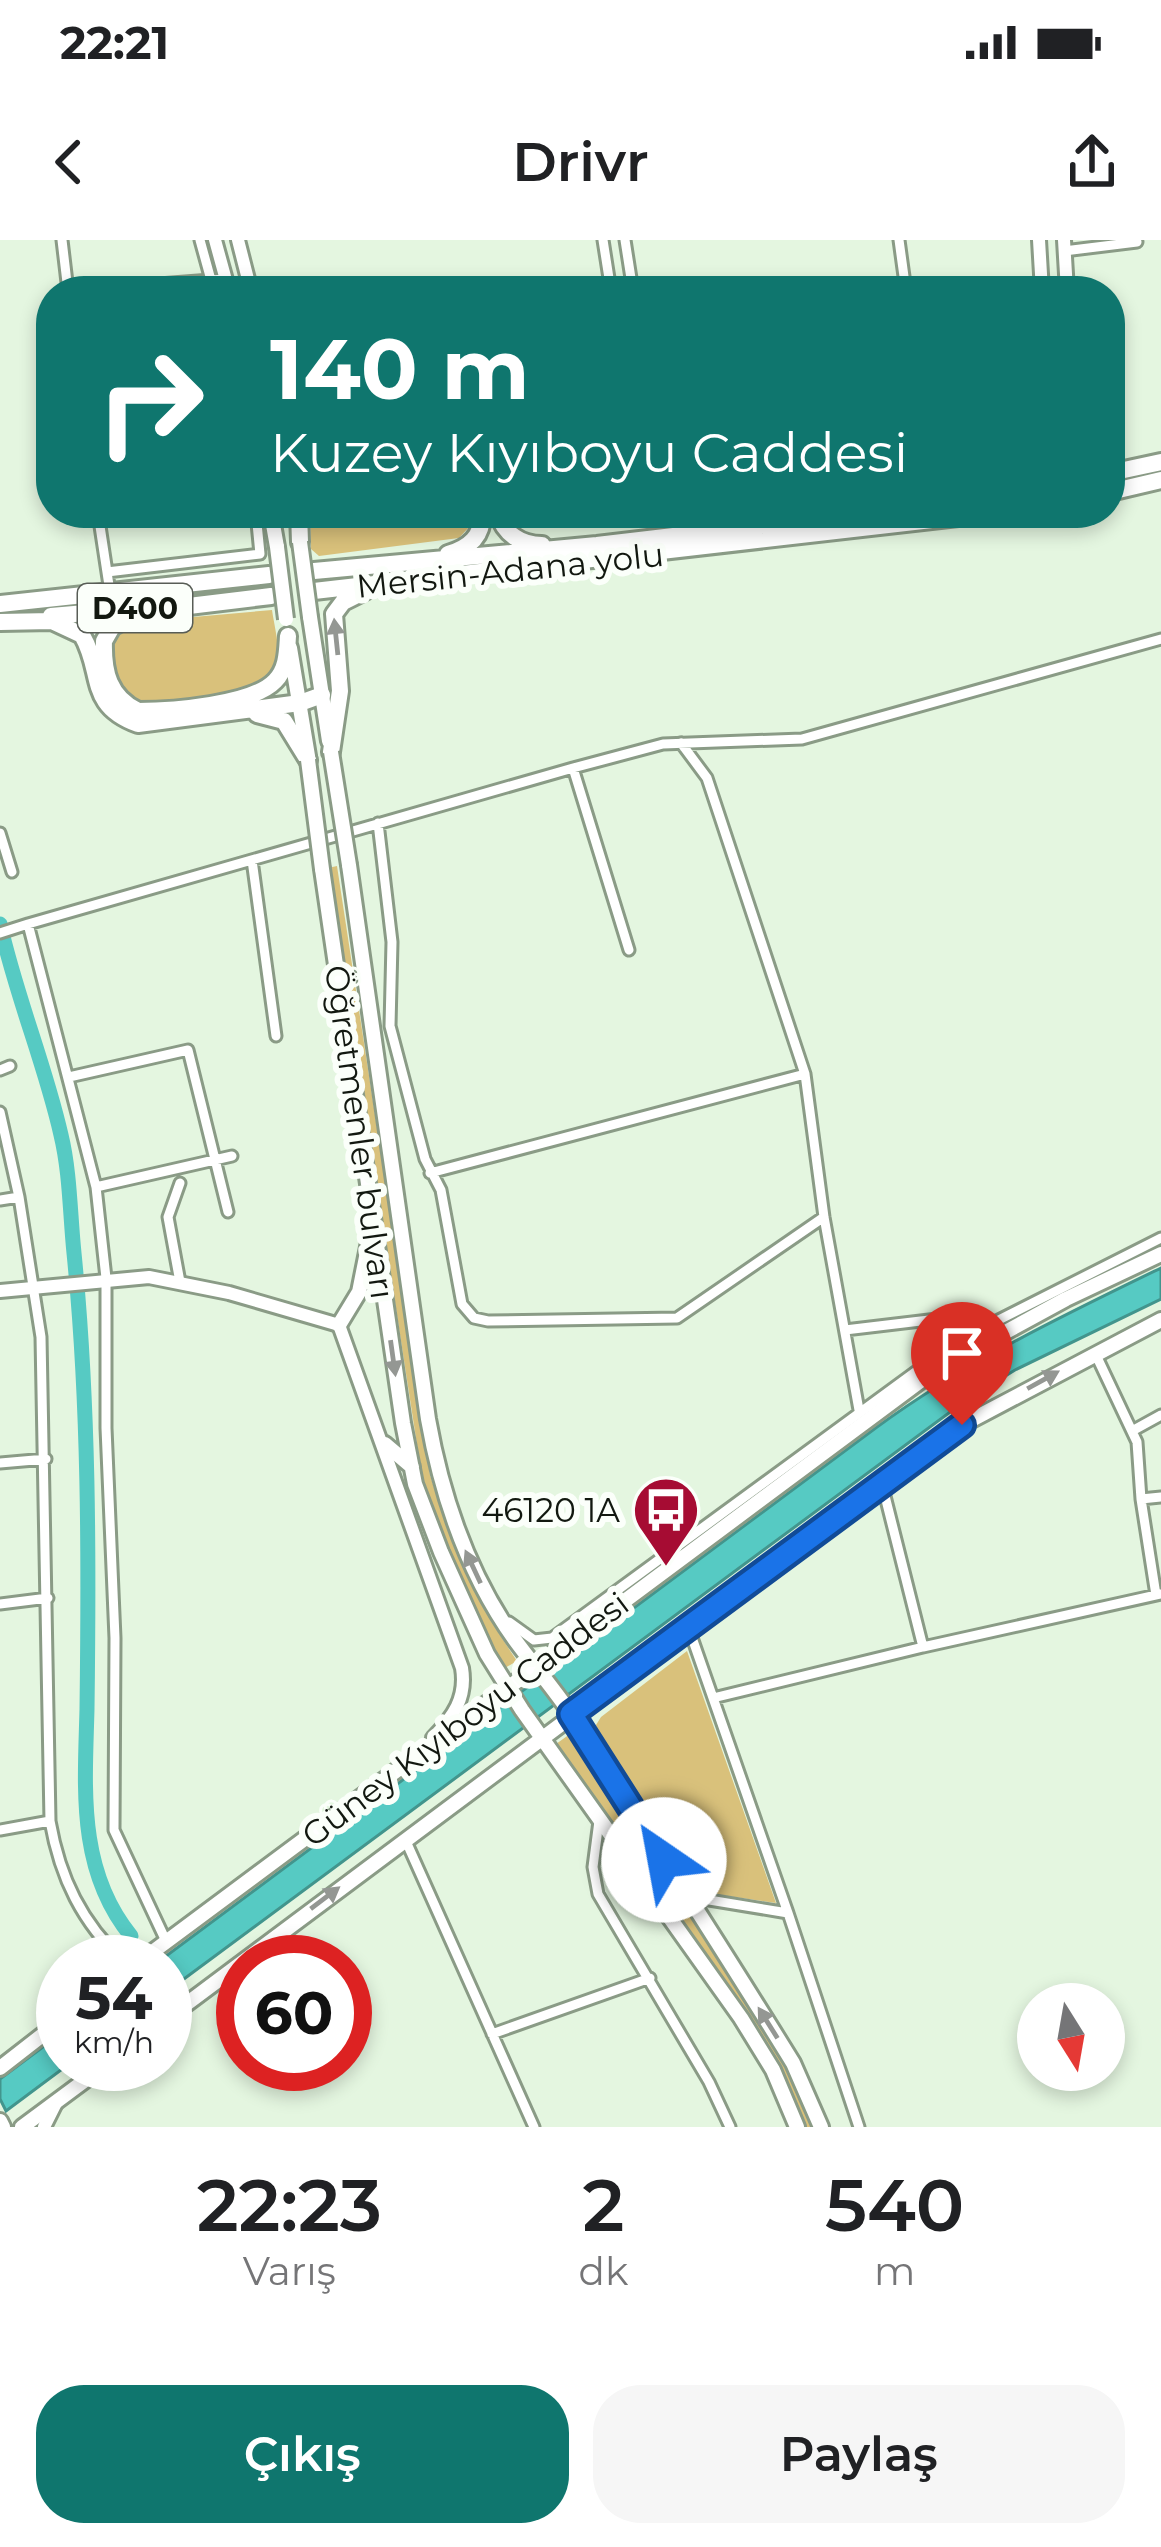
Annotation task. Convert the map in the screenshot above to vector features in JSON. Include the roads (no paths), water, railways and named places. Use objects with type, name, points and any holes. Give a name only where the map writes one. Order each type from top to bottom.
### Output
[{"type":"highway","points":[[1125,470],[1161,462]]},
{"type":"highway","points":[[1125,488],[1161,480]]},
{"type":"highway","points":[[299,528],[300,542]]},
{"type":"highway","points":[[366,566],[463,550],[480,528]]},
{"type":"highway","points":[[505,528],[533,545],[597,545]]},
{"type":"highway","name":"Mersin-Adana yolu","points":[[314,571],[740,528]]},
{"type":"highway","name":"Mersin-Adana yolu","points":[[314,591],[864,528]]},
{"type":"highway","name":"D400","points":[[0,604],[269,575]]},
{"type":"highway","points":[[331,752],[340,691],[333,623],[336,610],[355,595],[416,580]]},
{"type":"highway","name":"D400","points":[[0,622],[271,596],[139,612],[124,618],[104,641],[107,678],[123,704],[138,711],[260,692],[278,679],[286,660],[287,628]]},
{"type":"highway","points":[[0,622],[52,621],[82,635],[99,694],[120,718],[138,724],[300,703],[322,695]]},
{"type":"highway","points":[[232,713],[265,714],[284,722],[308,760]]},
{"type":"main road","points":[[215,240],[219,276]]},
{"type":"main road","points":[[238,240],[248,276]]},
{"type":"main road","points":[[1039,240],[1041,276]]},
{"type":"main road","points":[[1064,246],[1065,276]]},
{"type":"main road","points":[[240,276],[247,273]]},
{"type":"main road","name":"Öğretmenler bulvarı","points":[[274,528],[412,1467],[456,1591],[509,1689],[538,1730]]},
{"type":"main road","name":"Öğretmenler bulvarı","points":[[300,542],[438,1477],[459,1536],[496,1610],[567,1708]]},
{"type":"main road","points":[[339,1325],[359,1292],[367,1266],[372,1214]]},
{"type":"main road","name":"Güney Kıyıboyu Caddesi","points":[[174,1935],[537,1669],[861,1418],[934,1371],[1161,1254]]},
{"type":"main road","points":[[0,1291],[100,1279],[180,1282],[339,1325],[385,1444],[464,1680],[451,1718],[420,1751]]},
{"type":"main road","points":[[192,2000],[405,1839],[567,1708],[688,1628],[962,1425],[1161,1320]]},
{"type":"main road","points":[[385,1444],[412,1467]]},
{"type":"main road","points":[[567,1708],[793,2063],[820,2127]]},
{"type":"main road","points":[[538,1730],[741,2018],[773,2070],[797,2127]]},
{"type":"main road","points":[[0,2068],[8,2056],[36,2037]]},
{"type":"main road","points":[[22,2127],[72,2091]]},
{"type":"main road","points":[[44,2127],[56,2103]]},
{"type":"street","points":[[62,240],[66,276]]},
{"type":"street","points":[[200,240],[216,276]]},
{"type":"street","points":[[603,240],[608,276]]},
{"type":"street","points":[[625,240],[631,276]]},
{"type":"street","points":[[899,240],[904,276]]},
{"type":"street","points":[[1064,246],[1136,242]]},
{"type":"street","points":[[100,528],[110,592]]},
{"type":"street","points":[[107,572],[260,554],[257,528]]},
{"type":"street","points":[[4,931],[663,744],[802,739],[1161,639]]},
{"type":"street","points":[[681,743],[707,778],[805,1074],[824,1217],[861,1418]]},
{"type":"street","points":[[573,767],[628,950]]},
{"type":"street","points":[[378,823],[392,942],[389,1027],[430,1173],[441,1190],[463,1304],[469,1314],[480,1321],[677,1318],[824,1217]]},
{"type":"street","points":[[0,833],[12,872]]},
{"type":"street","points":[[251,860],[276,1036]]},
{"type":"street","points":[[28,924],[96,1187],[115,1639],[114,1830],[163,1935]]},
{"type":"street","points":[[372,1029],[389,1027]]},
{"type":"street","points":[[69,1077],[188,1050],[228,1212]]},
{"type":"street","points":[[430,1173],[805,1074]]},
{"type":"street","points":[[0,1112],[40,1286],[50,1821],[63,1872],[95,1935]]},
{"type":"street","points":[[96,1187],[232,1156]]},
{"type":"street","points":[[180,1183],[168,1217],[180,1282]]},
{"type":"street","points":[[0,1200],[20,1196]]},
{"type":"street","points":[[496,1610],[534,1640],[551,1638],[861,1418],[916,1368],[989,1323],[1161,1238]]},
{"type":"street","points":[[845,1330],[971,1315],[989,1323]]},
{"type":"street","points":[[713,1698],[1158,1594],[1141,1499],[1137,1442],[1095,1353]]},
{"type":"street","points":[[1132,1431],[1161,1415]]},
{"type":"street","points":[[0,1463],[46,1459]]},
{"type":"street","points":[[883,1484],[923,1646]]},
{"type":"street","points":[[1141,1499],[1161,1496]]},
{"type":"street","points":[[0,1604],[48,1598]]},
{"type":"street","points":[[688,1628],[859,2127]]},
{"type":"street","points":[[600,1818],[593,1867],[596,1889],[710,2082],[730,2127]]},
{"type":"street","points":[[0,1830],[50,1821]]},
{"type":"street","points":[[405,1839],[534,2127]]},
{"type":"street","points":[[688,1897],[788,1913]]},
{"type":"street","points":[[492,2034],[650,1978]]},
{"type":"water","points":[[1161,1268],[1161,1299],[1015,1370],[965,1401],[243,1935],[216,1935],[216,1955],[192,1973],[192,1937],[877,1427],[1051,1322]]},
{"type":"water","points":[[36,2052],[36,2089],[6,2111],[0,2099],[0,2079]]},
{"type":"waterway","points":[[0,924],[66,1164],[85,1424],[88,1827],[101,1884],[130,1935]]},
{"type":"place","name":"46120 1A","points":[[666,1569]]}]
